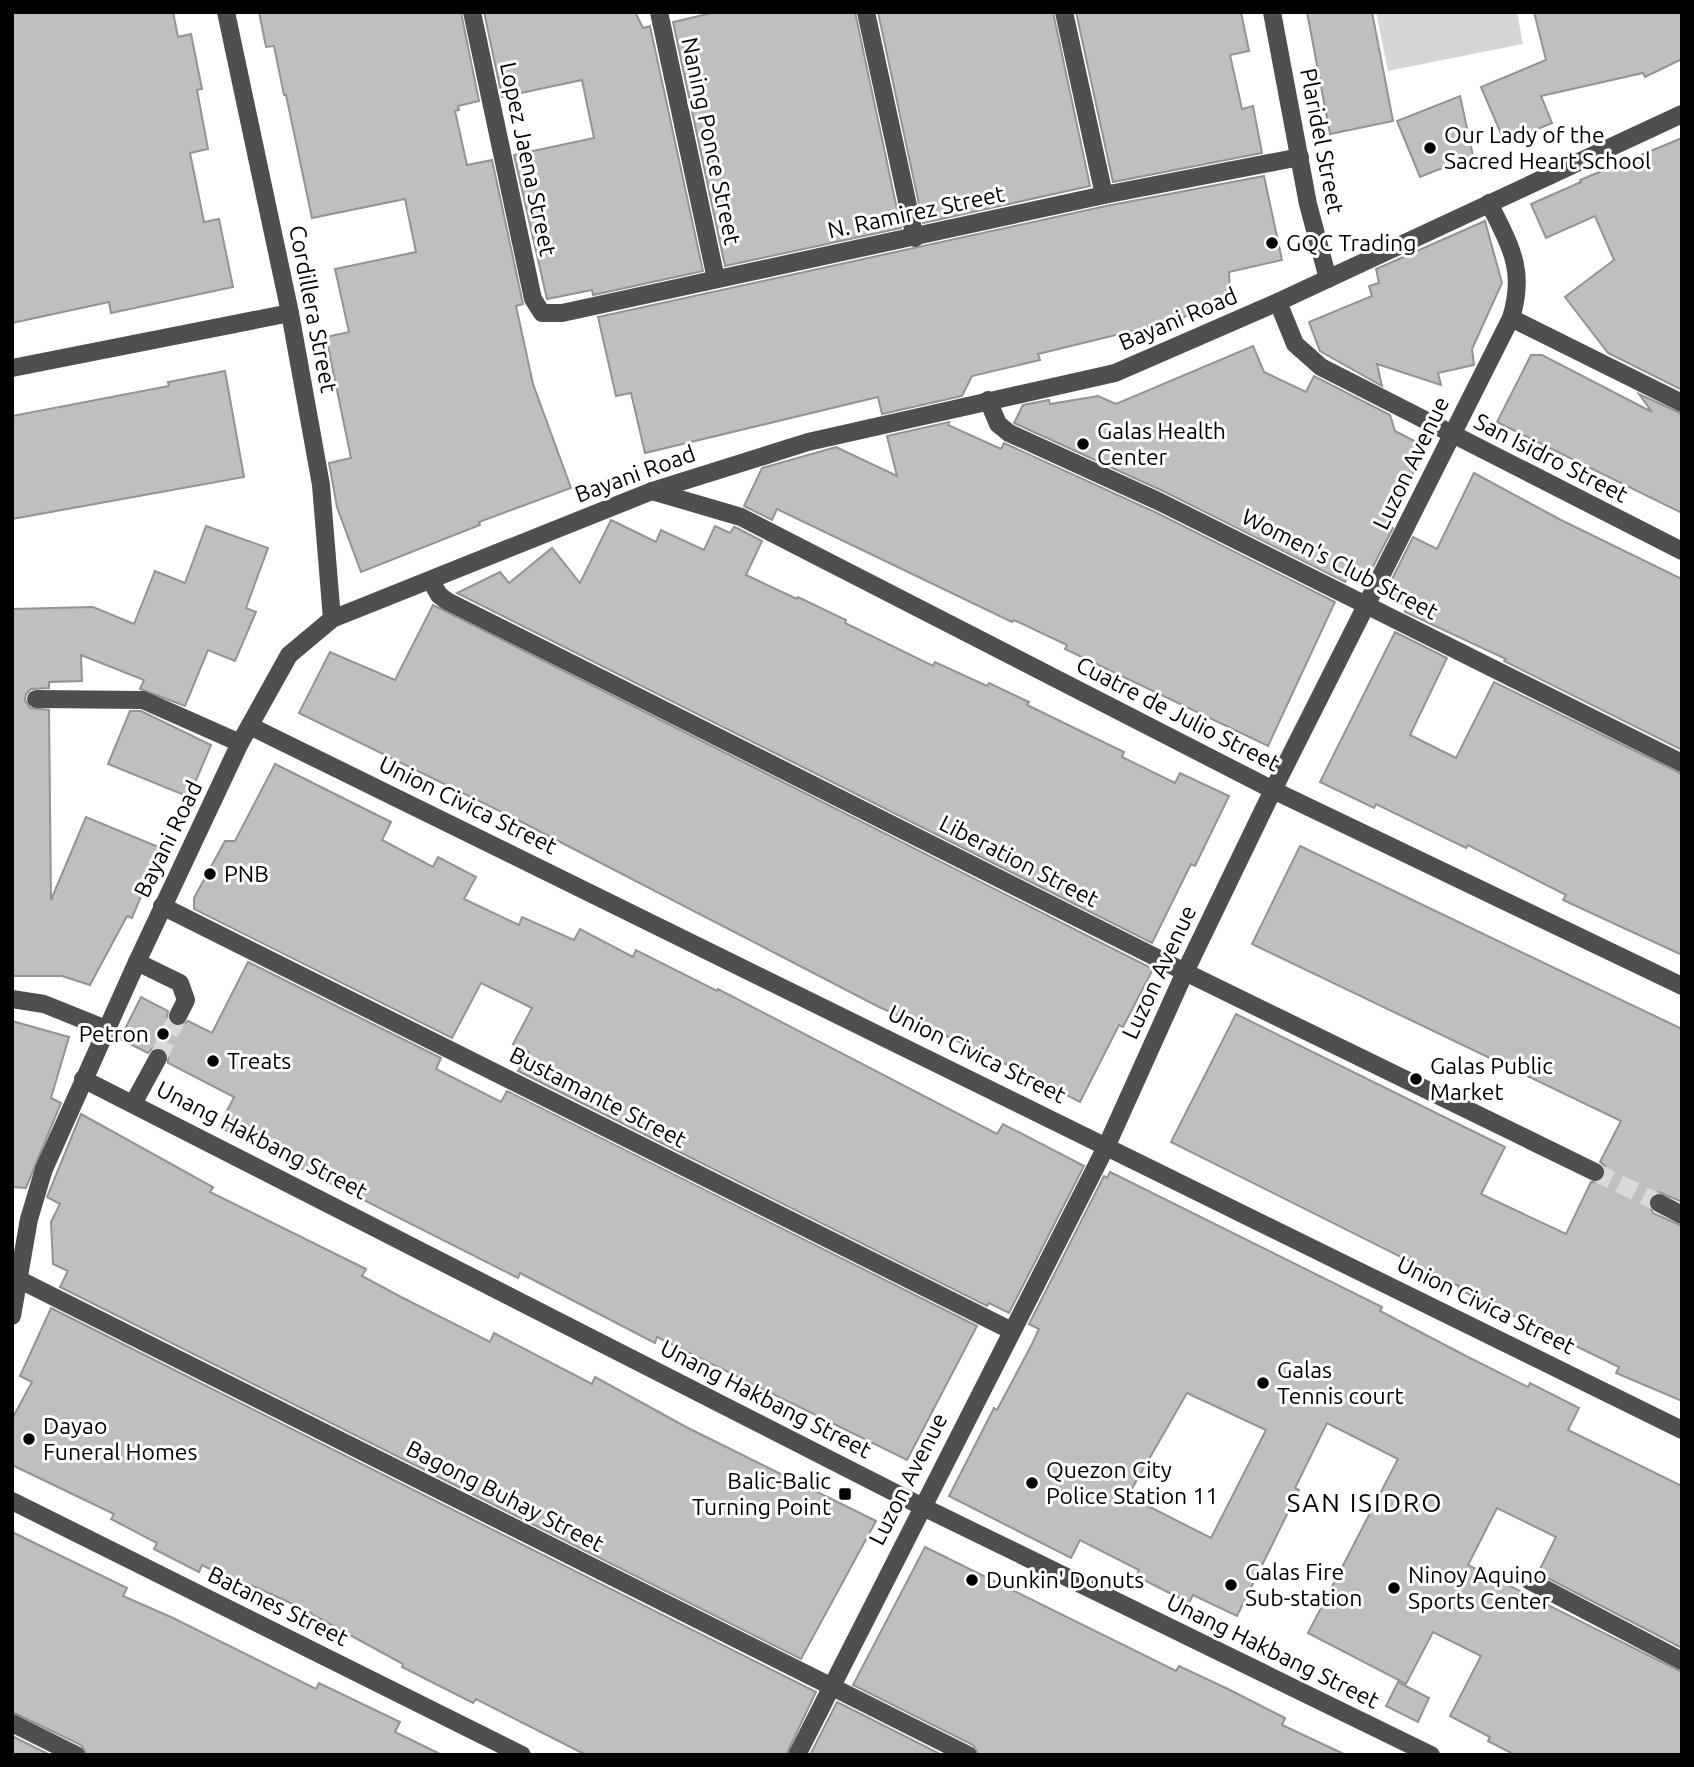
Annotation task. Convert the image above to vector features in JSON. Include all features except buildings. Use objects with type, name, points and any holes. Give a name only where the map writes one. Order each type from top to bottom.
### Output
[{"type":"street","name":"Cordillera Street","points":[[226,12],[290,313],[321,485],[332,619]]},
{"type":"street","name":"Lopez Jaena Street","points":[[472,12],[533,299],[542,313]]},
{"type":"street","name":"Naning Ponce Street","points":[[659,12],[716,279]]},
{"type":"street","points":[[866,12],[915,238]]},
{"type":"street","points":[[1064,12],[1104,195]]},
{"type":"street","name":"Plaridel Street","points":[[1272,12],[1308,204],[1328,279]]},
{"type":"street","name":"Bayani Road","points":[[12,1316],[29,1219],[44,1169],[162,906],[240,743],[289,655],[332,619],[652,491],[808,442],[1115,373],[1278,302],[1682,114]]},
{"type":"street","name":"N. Ramirez Street","points":[[542,313],[562,313],[1104,195],[1300,157]]},
{"type":"street","name":"Luzon Avenue","points":[[797,1755],[921,1506],[1107,1145],[1185,972],[1273,790],[1368,606],[1511,317],[1518,294],[1518,274],[1513,252],[1489,203]]},
{"type":"street","name":"San Isidro Street","points":[[1278,302],[1294,344],[1321,367],[1682,551]]},
{"type":"street","points":[[12,368],[290,313]]},
{"type":"street","points":[[1511,317],[1682,403]]},
{"type":"street","name":"Women's Club Street","points":[[988,400],[998,424],[1009,433],[1160,502],[1682,763]]},
{"type":"street","name":"Cuatre de Julio Street","points":[[652,491],[741,517],[1273,790],[1682,986]]},
{"type":"street","name":"Liberation Street","points":[[431,581],[439,595],[447,601],[1185,972],[1595,1172]]},
{"type":"street","points":[[36,699],[144,701],[240,743]]},
{"type":"street","name":"Union Civica Street","points":[[250,726],[1682,1430]]},
{"type":"street","name":"Bustamante Street","points":[[162,906],[1012,1331]]},
{"type":"street","points":[[137,962],[180,983],[186,1000],[178,1016]]},
{"type":"street","points":[[12,999],[44,1004],[106,1029]]},
{"type":"street","points":[[134,1102],[158,1058]]},
{"type":"street","name":"Unang Hakbang Street","points":[[83,1079],[134,1102],[921,1506],[1431,1755]]},
{"type":"street","points":[[1659,1203],[1682,1215]]},
{"type":"street","name":"Bagong Buhay Street","points":[[20,1280],[968,1755]]},
{"type":"street","name":"Batanes Street","points":[[12,1501],[522,1755]]},
{"type":"street","points":[[1530,1581],[1682,1661]]},
{"type":"street","points":[[12,1723],[76,1755]]},
{"type":"shaded area","points":[[1376,12],[1517,12],[1523,44],[1388,71]]},
{"type":"tunnel","points":[[158,1058],[178,1016]]},
{"type":"tunnel","points":[[1595,1172],[1659,1203]]},
{"type":"place","name":"Our Lady of the Sacred Heart School","points":[[1430,148]]},
{"type":"place","name":"GQC Trading","points":[[1272,243]]},
{"type":"place","name":"Galas Health Center","points":[[1083,444]]},
{"type":"place","name":"PNB","points":[[210,874]]},
{"type":"place","name":"Petron","points":[[163,1034]]},
{"type":"place","name":"Treats","points":[[213,1061]]},
{"type":"place","name":"Galas Public Market","points":[[1416,1079]]},
{"type":"place","name":"Galas Tennis court","points":[[1263,1383]]},
{"type":"place","name":"Dayao Funeral Homes","points":[[29,1439]]},
{"type":"place","name":"Quezon City Police Station 11","points":[[1032,1483]]},
{"type":"place","name":"Balic-Balic Turning Point","points":[[845,1494]]},
{"type":"place","name":"Dunkin' Donuts","points":[[972,1580]]},
{"type":"place","name":"Galas Fire Sub-station","points":[[1231,1585]]},
{"type":"place","name":"Ninoy Aquino Sports Center","points":[[1394,1588]]},
{"type":"district","name":"SAN ISIDRO","points":[[1365,1503]]}]
